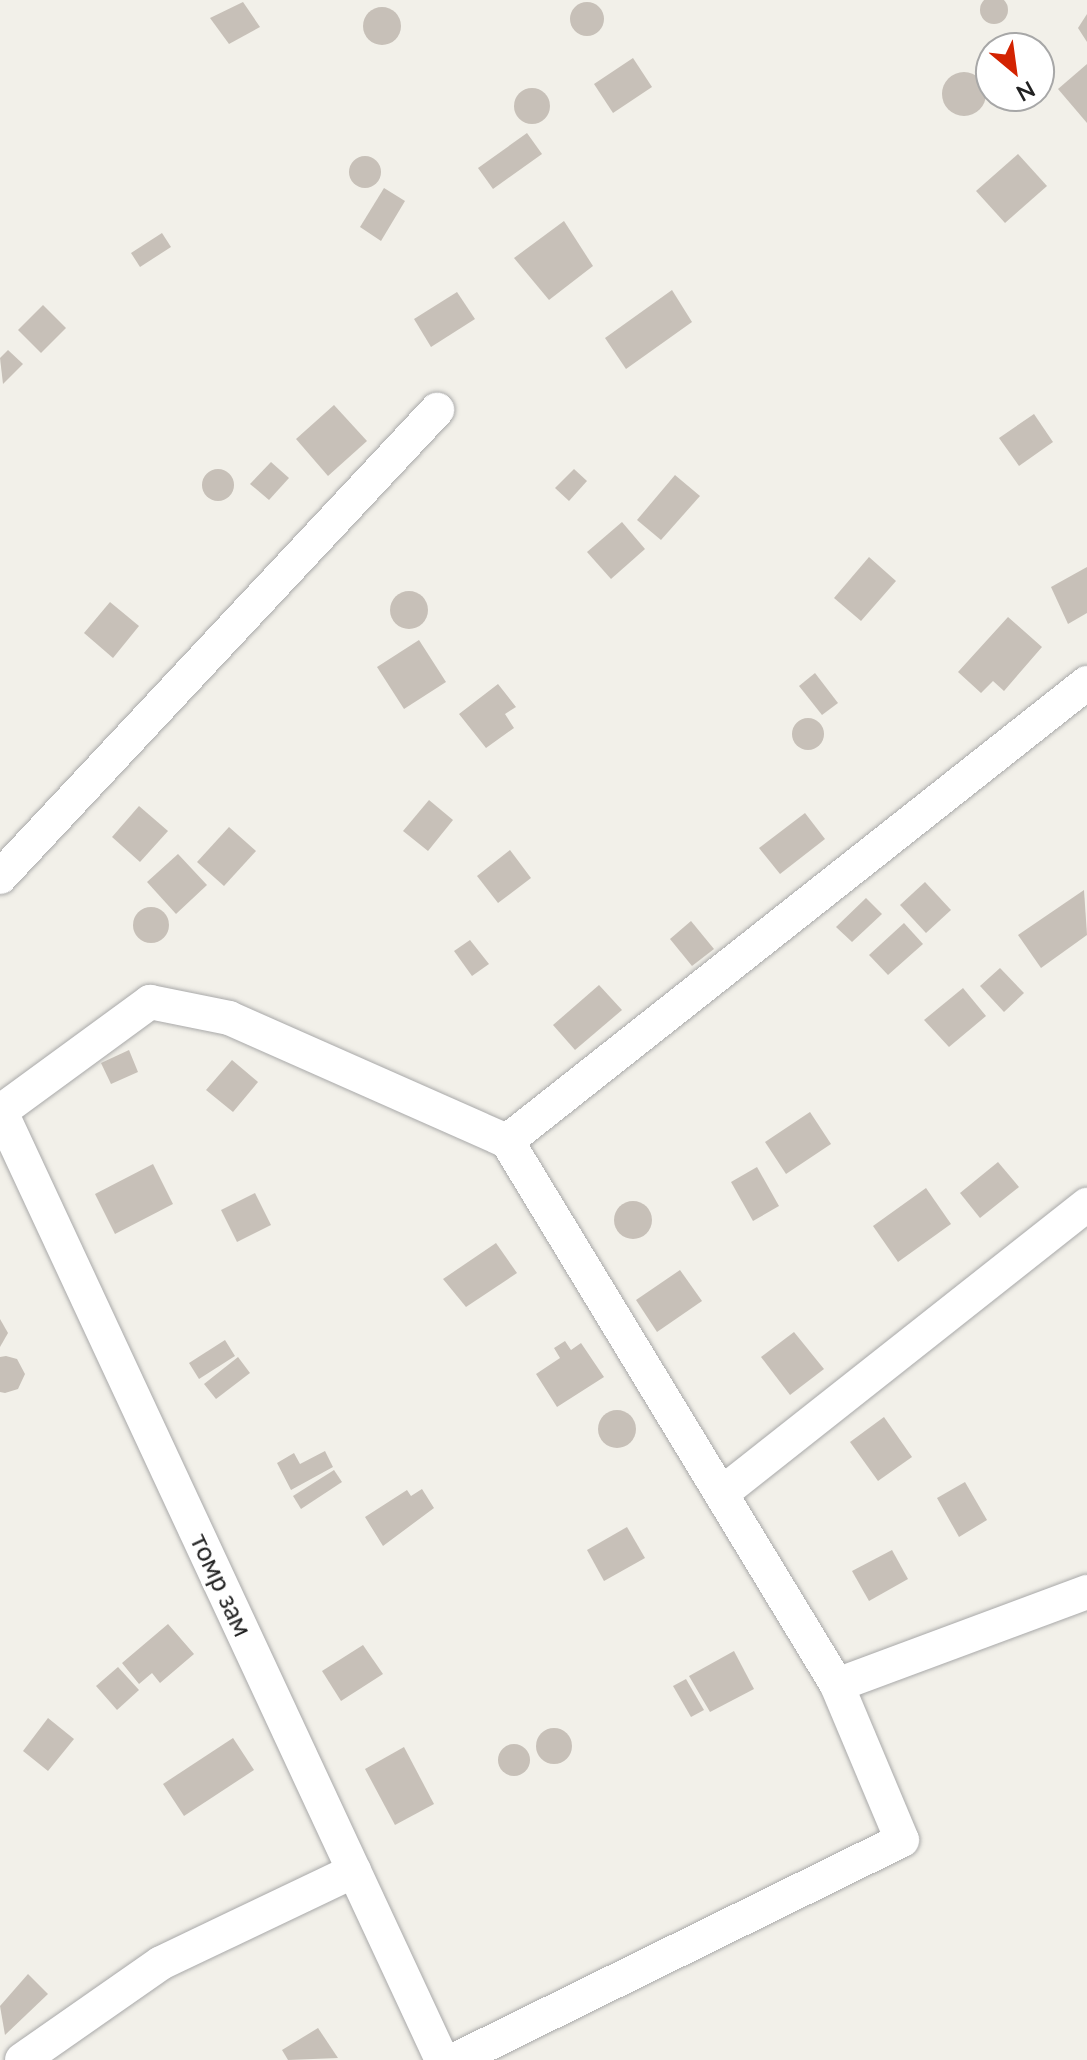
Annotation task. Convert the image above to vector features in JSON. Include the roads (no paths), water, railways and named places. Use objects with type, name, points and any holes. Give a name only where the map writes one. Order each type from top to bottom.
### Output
[{"type":"street","points":[[0,877],[437,410]]},
{"type":"street","points":[[507,1141],[1087,683]]},
{"type":"street","points":[[0,1111],[150,1002],[229,1018],[507,1141],[837,1685],[902,1840],[455,2060]]},
{"type":"street","name":"томр зам","points":[[0,1111],[442,2060]]},
{"type":"street","points":[[722,1493],[1087,1205]]},
{"type":"street","points":[[837,1685],[1087,1592]]},
{"type":"street","points":[[22,2060],[161,1963],[354,1871]]}]
